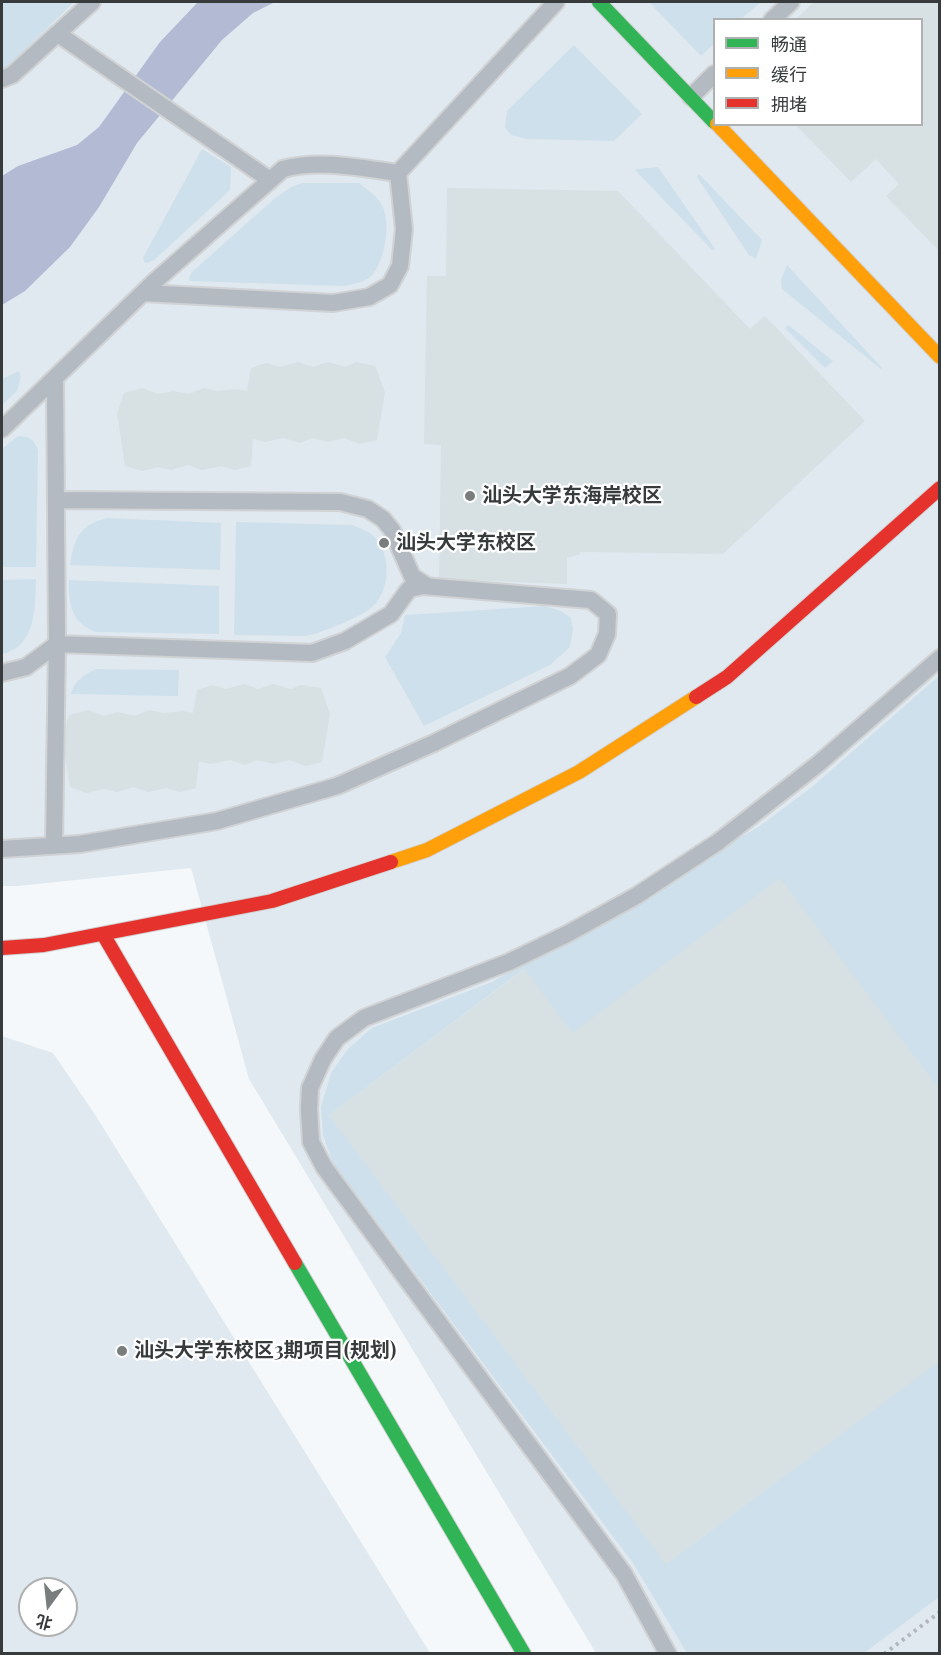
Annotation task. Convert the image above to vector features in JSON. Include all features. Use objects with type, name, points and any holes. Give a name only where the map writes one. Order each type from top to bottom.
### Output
[{"type":"main road","points":[[599,2],[713,120]]},
{"type":"main road","points":[[719,126],[939,357]]},
{"type":"main road","points":[[2,948],[44,945],[272,902],[427,850],[579,772],[727,678],[939,488]]},
{"type":"main road","points":[[103,934],[524,1653]]},
{"type":"lane","points":[[2,80],[12,75],[92,2]]},
{"type":"lane","points":[[143,293],[333,303],[369,297],[390,285],[400,266],[404,229],[398,173],[556,2]]},
{"type":"lane","points":[[774,18],[791,2]]},
{"type":"lane","points":[[58,34],[270,180]]},
{"type":"lane","points":[[691,97],[713,75]]},
{"type":"lane","points":[[2,429],[143,293],[283,169],[299,165],[358,167],[398,173]]},
{"type":"lane","points":[[54,845],[57,644],[55,378]]},
{"type":"lane","points":[[56,500],[340,502],[368,509],[383,519],[392,530],[412,576],[427,586]]},
{"type":"lane","points":[[2,673],[26,667],[57,644],[312,653],[345,641],[391,614],[409,590],[427,586],[591,600],[608,614],[607,634],[598,655],[570,676],[434,743],[337,786],[217,821],[80,844],[2,849]]},
{"type":"lane","points":[[668,1653],[624,1574],[324,1167],[311,1142],[310,1088],[323,1059],[337,1038],[364,1018],[509,962],[569,933],[636,896],[718,842],[818,764],[939,658]]},
{"type":"path","points":[[884,1653],[939,1612]]},
{"type":"shaded area","name":"汕头大学东海岸校区","points":[[2,2],[939,2],[939,1653],[596,1653],[249,1079],[191,868],[2,886]]},
{"type":"shaded area","points":[[2,2],[74,2],[2,69]]},
{"type":"shaded area","points":[[198,2],[275,2],[253,13],[222,40],[137,143],[99,207],[70,247],[25,291],[2,305],[2,176],[18,166],[77,145],[99,127],[160,42]]},
{"type":"shaded area","points":[[649,2],[761,2],[742,18],[713,18],[713,45],[701,56]]},
{"type":"shaded area","points":[[574,45],[642,114],[614,141],[526,139],[511,135],[505,127],[507,111]]},
{"type":"shaded area","points":[[202,149],[231,167],[230,190],[153,261],[145,263],[143,258]]},
{"type":"shaded area","points":[[658,167],[715,249],[712,250],[635,170]]},
{"type":"shaded area","points":[[699,174],[762,240],[756,259],[749,255],[697,177]]},
{"type":"shaded area","points":[[302,183],[359,183],[378,199],[386,219],[386,241],[380,262],[370,277],[344,286],[190,281],[192,272],[274,199],[291,187]]},
{"type":"shaded area","points":[[787,265],[881,369],[782,289],[781,280]]},
{"type":"shaded area","points":[[788,325],[833,361],[825,368],[785,328]]},
{"type":"shaded area","points":[[19,371],[21,376],[17,391],[2,405],[2,379]]},
{"type":"shaded area","points":[[18,436],[31,439],[38,450],[36,567],[2,567],[2,449]]},
{"type":"shaded area","points":[[107,518],[221,523],[220,570],[70,565],[79,534],[90,525]]},
{"type":"shaded area","points":[[236,522],[352,525],[365,530],[381,546],[384,555],[387,572],[383,590],[374,605],[362,614],[315,634],[304,636],[234,635]]},
{"type":"shaded area","points":[[36,579],[34,614],[27,635],[22,643],[13,650],[2,654],[2,580]]},
{"type":"shaded area","points":[[69,580],[219,586],[219,634],[96,632],[82,624],[73,612],[69,597]]},
{"type":"shaded area","points":[[544,606],[561,611],[571,618],[573,629],[570,647],[550,665],[424,726],[385,657],[401,633],[405,615]]},
{"type":"shaded area","points":[[96,669],[179,670],[178,696],[71,694],[74,685],[80,679]]},
{"type":"shaded area","points":[[939,676],[939,1090],[572,1033],[524,969],[329,1115],[666,1564],[939,1361],[939,1597],[864,1653],[687,1653],[633,1563],[333,1163],[323,1135],[321,1107],[331,1073],[348,1049],[372,1028],[492,982],[760,826],[812,787]]},
{"type":"shaded area","name":"汕头大学东校区3期项目(规划)","points":[[2,1036],[53,1053],[94,1113],[430,1653],[2,1653]]},
{"type":"building","points":[[814,2],[940,2],[940,252],[886,196],[899,184],[876,159],[851,182],[797,126],[923,126],[923,18],[797,18]]},
{"type":"building","points":[[447,188],[618,191],[750,329],[765,316],[865,421],[723,554],[580,552],[580,554],[567,558],[567,584],[439,579],[441,445],[424,444],[427,276],[446,276]]},
{"type":"building","points":[[298,362],[313,367],[328,362],[345,367],[356,362],[375,366],[385,392],[377,440],[360,444],[344,438],[328,442],[312,438],[300,443],[284,438],[265,442],[253,439],[251,466],[235,470],[221,466],[202,470],[188,465],[171,470],[158,467],[142,471],[125,466],[117,413],[124,393],[142,388],[158,394],[173,391],[189,394],[204,388],[217,391],[237,389],[247,391],[251,368],[266,363],[280,367]]},
{"type":"building","points":[[244,684],[258,689],[273,684],[291,689],[301,685],[321,688],[330,714],[322,762],[306,766],[289,760],[274,764],[257,760],[245,765],[230,760],[210,764],[199,761],[196,788],[180,792],[166,788],[148,792],[134,787],[117,792],[104,789],[87,793],[70,787],[62,735],[69,715],[88,710],[104,716],[118,712],[134,716],[150,710],[163,713],[183,711],[193,713],[197,690],[212,685],[226,689]]},
{"type":"building","points":[[780,878],[940,1090],[940,1361],[666,1564],[329,1115],[525,969],[572,1033]]},
{"type":"traffic: fast","points":[[599,2],[713,121]]},
{"type":"traffic: fast","points":[[295,1263],[524,1654]]},
{"type":"traffic: slow","points":[[719,126],[940,357]]},
{"type":"traffic: slow","points":[[391,862],[427,850],[579,772],[696,697]]},
{"type":"traffic: jam","points":[[696,697],[727,677],[940,488]]},
{"type":"traffic: jam","points":[[2,948],[44,945],[272,901],[391,862]]},
{"type":"traffic: jam","points":[[103,934],[295,1263]]},
{"type":"place","name":"汕头大学东海岸校区","points":[[470,496]]},
{"type":"place","name":"汕头大学东校区","points":[[384,543]]},
{"type":"place","name":"汕头大学东校区3期项目(规划)","points":[[122,1351]]}]
